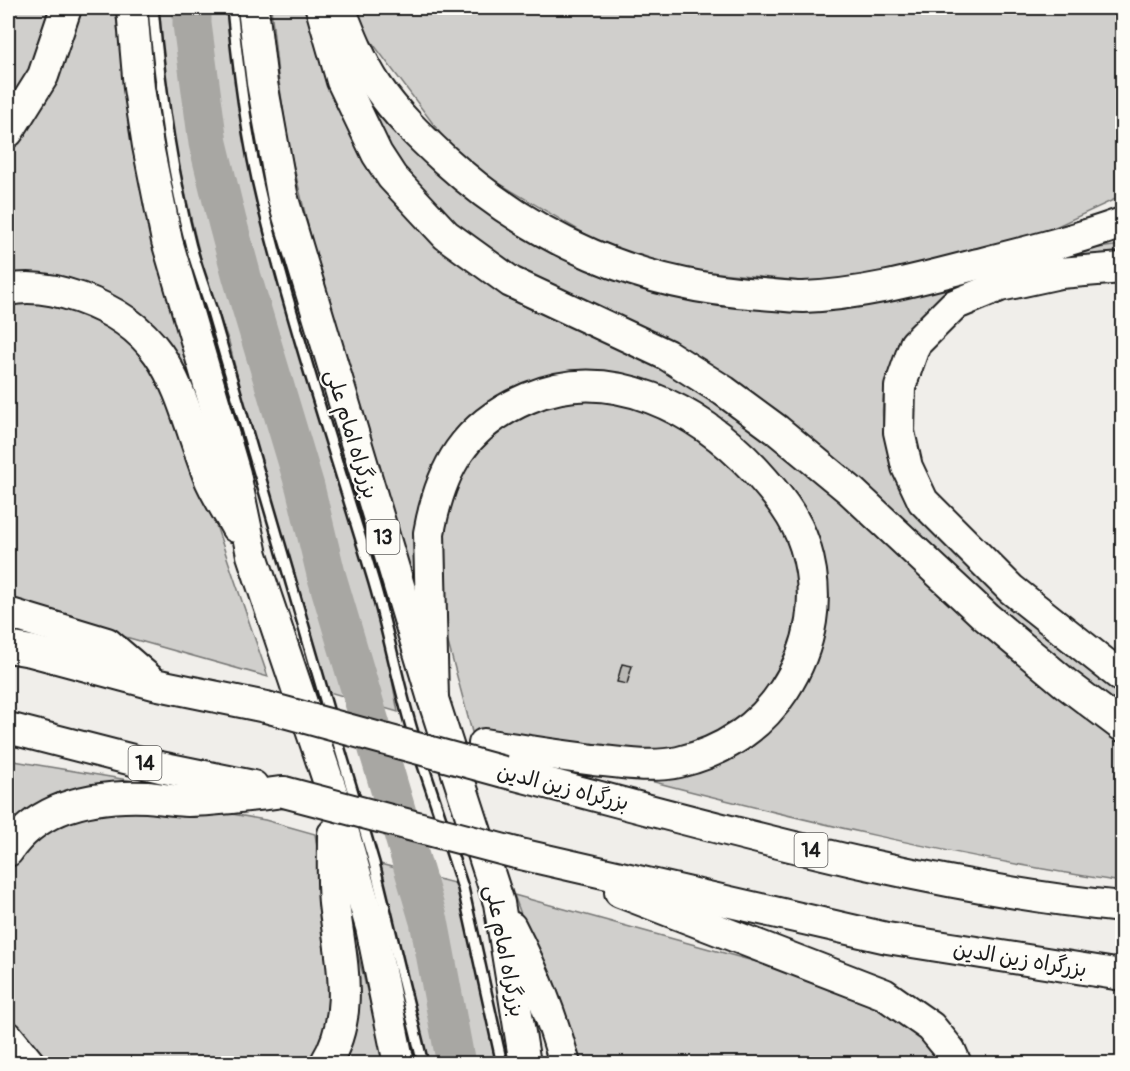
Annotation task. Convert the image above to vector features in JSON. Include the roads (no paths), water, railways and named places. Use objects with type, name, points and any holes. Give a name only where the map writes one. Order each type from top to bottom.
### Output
[{"type":"highway","points":[[8,132],[44,76],[66,8]]},
{"type":"highway","points":[[132,8],[139,88],[167,241],[235,474],[252,555],[332,792],[371,927],[399,1064]]},
{"type":"highway","name":"بزرگراه امام علی","points":[[253,8],[262,83],[283,199],[433,699],[499,903],[525,1064]]},
{"type":"highway","points":[[321,8],[342,81],[377,154],[392,177],[446,235],[511,282],[668,355],[724,391],[777,430],[851,491],[986,616],[1065,683],[1122,726]]},
{"type":"highway","points":[[340,8],[352,39],[376,85],[414,132],[474,187],[540,230],[570,245],[599,259],[667,281],[734,292],[802,297],[859,291],[900,284],[1084,237],[1122,223]]},
{"type":"highway","points":[[1084,237],[1122,239]]},
{"type":"highway","points":[[1122,268],[1060,273],[1000,286],[954,306],[915,344],[900,387],[899,432],[907,468],[923,501],[1011,589],[1122,677]]},
{"type":"highway","points":[[8,290],[43,289],[67,294],[100,306],[128,322],[147,339],[164,362],[177,386],[209,478],[252,555]]},
{"type":"highway","points":[[385,740],[484,744],[534,753],[623,763],[677,762],[705,754],[733,741],[752,728],[768,712],[793,675],[805,650],[812,617],[812,585],[805,547],[792,517],[772,489],[741,456],[703,424],[671,405],[629,390],[602,386],[573,386],[538,394],[507,407],[480,426],[458,453],[443,478],[433,508],[429,533],[433,699]]},
{"type":"highway","points":[[8,613],[107,642],[154,684]]},
{"type":"highway","name":"بزرگراه زین الدین","points":[[8,647],[154,684],[266,707],[504,772],[862,863],[978,888],[1122,907]]},
{"type":"highway","name":"بزرگراه زین الدین","points":[[8,728],[160,767],[284,792],[516,853],[887,938],[1122,975]]},
{"type":"highway","points":[[8,851],[37,822],[70,805],[88,801],[146,797],[189,801],[284,792]]},
{"type":"highway","points":[[325,1064],[337,1037],[344,1006],[345,986],[334,901],[332,792]]},
{"type":"highway","points":[[516,853],[884,994],[931,1027],[950,1050],[956,1064]]},
{"type":"highway","points":[[499,903],[536,976],[556,1029],[565,1064]]},
{"type":"highway","points":[[8,1037],[30,1064]]},
{"type":"lane","points":[[153,8],[166,119],[192,249],[374,863],[423,1064]]},
{"type":"lane","points":[[232,8],[242,98],[263,205],[309,369],[373,577],[394,656],[402,701],[464,888],[502,1064]]},
{"type":"waterway","points":[[192,8],[192,24],[208,143],[227,221],[305,487],[326,574],[429,921],[456,1064]]}]
